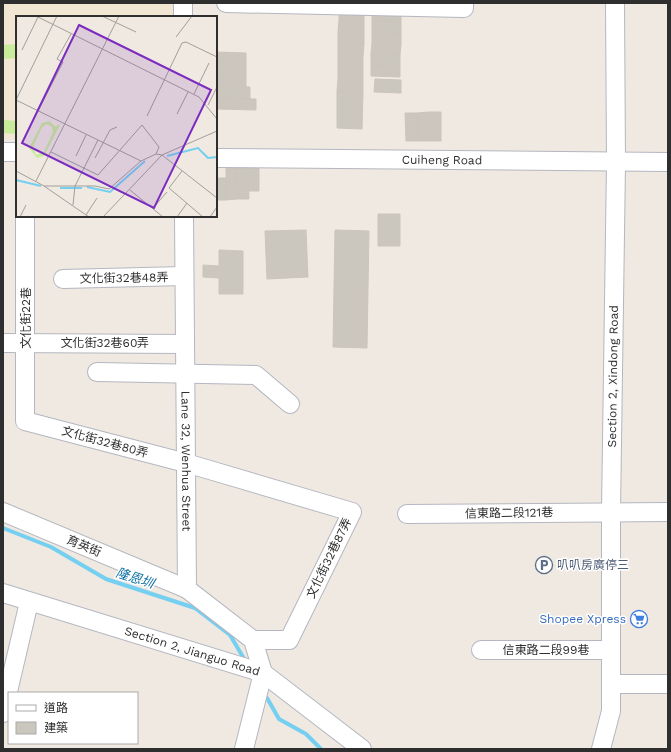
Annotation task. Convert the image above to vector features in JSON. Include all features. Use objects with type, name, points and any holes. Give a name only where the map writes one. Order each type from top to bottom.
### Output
[{"type":"street","points":[[183,3],[183,16]]},
{"type":"street","points":[[226,3],[464,8],[464,3]]},
{"type":"street","name":"Section 2, Xindong Road","points":[[601,749],[611,711],[611,512],[616,163],[615,3]]},
{"type":"street","points":[[3,152],[16,152]]},
{"type":"street","name":"Cuiheng Road","points":[[217,158],[616,163],[668,162]]},
{"type":"street","name":"文化街22巷","points":[[25,217],[25,421]]},
{"type":"street","name":"Lane 32, Wenhua Street","points":[[184,217],[187,589]]},
{"type":"street","name":"文化街32巷48弄","points":[[63,279],[184,276]]},
{"type":"street","name":"文化街32巷60弄","points":[[3,343],[185,344]]},
{"type":"street","points":[[97,372],[185,372],[256,375],[290,404]]},
{"type":"street","name":"文化街32巷80弄","points":[[25,421],[186,463]]},
{"type":"street","name":"文化街32巷87弄","points":[[186,463],[352,512],[289,640],[253,640]]},
{"type":"street","name":"育英街","points":[[3,512],[187,589]]},
{"type":"street","name":"信東路二段121巷","points":[[407,514],[668,512]]},
{"type":"street","points":[[187,589],[253,640],[263,673],[244,749]]},
{"type":"street","name":"Section 2, Jianguo Road","points":[[3,592],[29,602],[263,673],[362,749]]},
{"type":"street","points":[[3,713],[29,602]]},
{"type":"street","name":"信東路二段99巷","points":[[481,650],[611,650]]},
{"type":"street","points":[[611,684],[668,684]]},
{"type":"shaded area","points":[[3,3],[175,3],[176,16],[16,16],[16,139],[3,139]]},
{"type":"green space","points":[[16,44],[16,58],[3,59],[3,45]]},
{"type":"green space","points":[[3,120],[16,121],[16,134],[3,133]]},
{"type":"building","points":[[339,8],[364,9],[364,21],[339,20]]},
{"type":"building","points":[[372,11],[401,11],[401,22],[372,21]]},
{"type":"building","points":[[339,20],[364,21],[364,32],[338,32]]},
{"type":"building","points":[[372,21],[401,22],[401,33],[372,32]]},
{"type":"building","points":[[338,32],[364,32],[364,44],[338,44]]},
{"type":"building","points":[[372,32],[401,33],[401,44],[372,43]]},
{"type":"building","points":[[372,43],[401,44],[400,55],[371,54]]},
{"type":"building","points":[[338,44],[364,44],[363,56],[338,56]]},
{"type":"building","points":[[217,52],[246,53],[246,64],[217,63]]},
{"type":"building","points":[[371,54],[400,55],[400,66],[371,65]]},
{"type":"building","points":[[338,56],[363,56],[363,68],[338,67]]},
{"type":"building","points":[[217,63],[246,64],[246,76],[217,75]]},
{"type":"building","points":[[371,65],[400,66],[400,77],[371,76]]},
{"type":"building","points":[[338,67],[363,68],[363,80],[338,79]]},
{"type":"building","points":[[217,75],[246,76],[246,87],[217,86]]},
{"type":"building","points":[[338,79],[363,80],[363,92],[337,91]]},
{"type":"building","points":[[375,79],[401,80],[401,93],[374,92]]},
{"type":"building","points":[[217,86],[250,87],[250,99],[217,98]]},
{"type":"building","points":[[337,91],[363,92],[362,129],[337,128]]},
{"type":"building","points":[[217,98],[256,99],[256,110],[217,109]]},
{"type":"building","points":[[429,112],[441,112],[441,141],[429,141]]},
{"type":"building","points":[[429,112],[429,141],[418,141],[417,113]]},
{"type":"building","points":[[405,113],[417,113],[418,141],[406,141]]},
{"type":"building","points":[[226,168],[236,168],[237,199],[226,200]]},
{"type":"building","points":[[236,168],[248,168],[249,199],[237,199]]},
{"type":"building","points":[[248,168],[259,168],[259,191],[248,191]]},
{"type":"building","points":[[217,178],[226,178],[226,200],[217,200]]},
{"type":"building","points":[[378,214],[400,214],[400,246],[378,246]]},
{"type":"building","points":[[306,230],[308,277],[267,279],[265,231]]},
{"type":"building","points":[[335,230],[369,231],[367,348],[333,347]]},
{"type":"building","points":[[219,250],[243,251],[243,294],[219,294],[219,278],[203,277],[203,265],[219,266]]},
{"type":"waterway","name":"隆恩圳","points":[[3,528],[51,547],[106,579],[195,608],[230,635],[246,662]]},
{"type":"waterway","name":"隆恩圳","points":[[267,698],[279,719],[306,734],[321,749]]},
{"type":"place","name":"叭叭房廣停三","points":[[544,565]]},
{"type":"place","name":"Shopee Xpress","points":[[639,619]]}]
